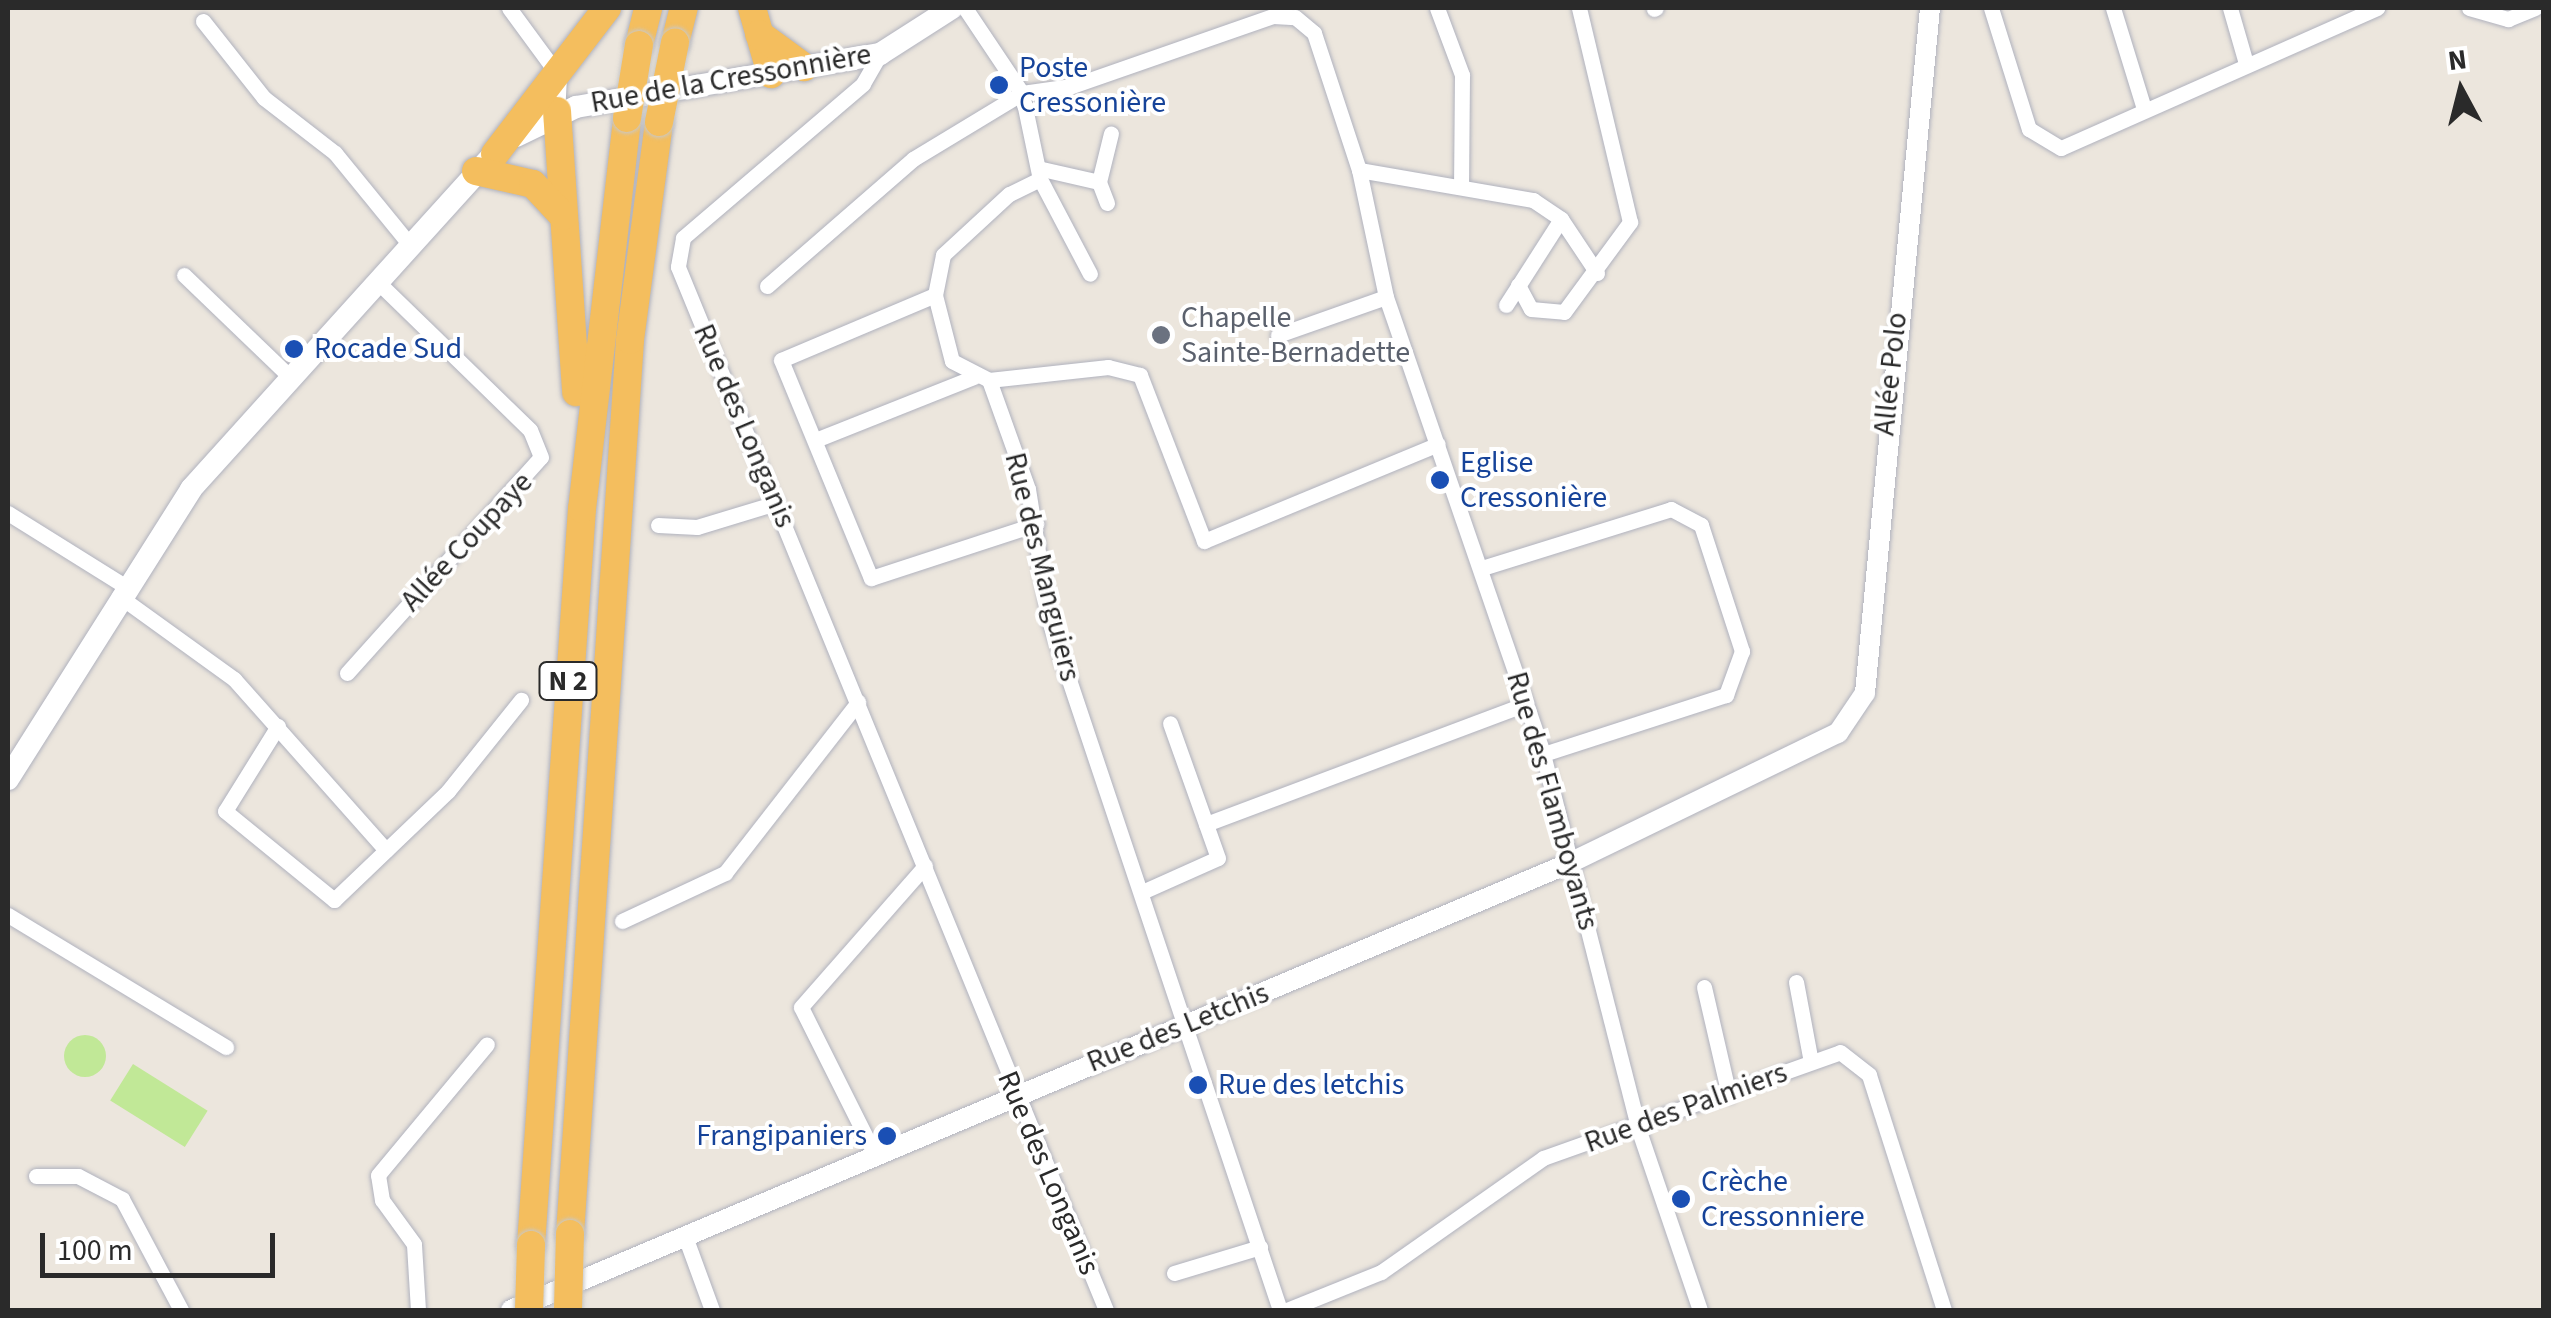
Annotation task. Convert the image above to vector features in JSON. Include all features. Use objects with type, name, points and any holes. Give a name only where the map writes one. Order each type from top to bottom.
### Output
[{"type":"highway","points":[[563,216],[534,184],[486,163],[558,76],[607,8]]},
{"type":"highway","name":"N 2","points":[[529,1310],[561,754],[604,266],[648,8]]},
{"type":"highway","name":"N 2","points":[[568,1310],[630,340],[659,122],[684,8]]},
{"type":"highway","points":[[756,20],[804,67]]},
{"type":"highway","points":[[756,20],[771,74]]},
{"type":"highway","points":[[557,111],[577,352],[561,754]]},
{"type":"main road","name":"Rue de la Cressonnière","points":[[557,111],[880,54],[952,8]]},
{"type":"main road","points":[[8,779],[122,591],[192,488],[289,376],[486,163],[557,111]]},
{"type":"street","points":[[510,8],[558,76],[557,111]]},
{"type":"street","points":[[965,8],[1022,93],[1041,174],[1090,274]]},
{"type":"street","points":[[1439,8],[1462,75],[1461,182]]},
{"type":"street","points":[[1518,285],[1520,298],[1548,315],[1580,300],[1630,222],[1631,199],[1580,8]]},
{"type":"street","name":"Allée Polo","points":[[1838,733],[1865,693],[1930,8]]},
{"type":"street","points":[[1991,8],[2020,110],[2042,144],[2084,142],[2244,60],[2377,8]]},
{"type":"street","points":[[2113,8],[2144,109]]},
{"type":"street","points":[[2230,8],[2244,60]]},
{"type":"street","points":[[2469,8],[2508,19],[2536,8]]},
{"type":"street","name":"Rue des Flamboyants","points":[[767,286],[912,158],[1022,93],[1287,11],[1314,33],[1359,170],[1386,297],[1482,568],[1542,754],[1639,1131],[1700,1310]]},
{"type":"street","points":[[203,21],[264,98],[336,153],[410,245]]},
{"type":"street","name":"Rue des Longanis","points":[[880,54],[863,84],[677,252],[1012,1092],[1105,1310]]},
{"type":"street","points":[[1107,203],[1099,182],[1112,133]]},
{"type":"street","points":[[1359,170],[1508,190],[1562,219],[1598,273]]},
{"type":"street","points":[[1036,524],[875,581],[818,439],[781,360],[935,295],[943,255],[958,236],[1041,174],[1099,182]]},
{"type":"street","points":[[1506,305],[1562,219]]},
{"type":"street","points":[[184,275],[289,376]]},
{"type":"street","name":"Allée Coupaye","points":[[348,673],[541,457],[530,430],[377,281]]},
{"type":"street","name":"Rue des Manguiers","points":[[935,295],[952,361],[982,379],[1036,524],[1049,620],[1284,1310]]},
{"type":"street","points":[[1278,335],[1386,297]]},
{"type":"street","points":[[818,439],[982,379],[1108,367],[1140,375],[1202,538],[1222,536],[1438,444]]},
{"type":"street","points":[[658,525],[697,526],[776,503]]},
{"type":"street","points":[[1482,568],[1671,509],[1702,524],[1742,651],[1726,694],[1542,754]]},
{"type":"street","points":[[8,512],[122,591],[220,667],[278,726],[386,850]]},
{"type":"street","points":[[278,726],[225,811],[323,900],[344,896],[448,792],[521,700]]},
{"type":"street","points":[[622,921],[725,872],[858,702]]},
{"type":"street","points":[[1206,824],[1526,704]]},
{"type":"street","points":[[1142,892],[1215,862],[1206,824],[1170,723]]},
{"type":"street","name":"Rue des Letchis","points":[[511,1310],[686,1238],[1012,1092],[1188,1027],[1572,862],[1838,733]]},
{"type":"street","points":[[875,1155],[802,1008],[925,866]]},
{"type":"street","points":[[8,914],[226,1048]]},
{"type":"street","points":[[1796,982],[1811,1062]]},
{"type":"street","points":[[1704,987],[1729,1095]]},
{"type":"street","points":[[418,1310],[419,1262],[378,1192],[378,1175],[487,1044]]},
{"type":"street","name":"Rue des Palmiers","points":[[1284,1310],[1382,1272],[1543,1158],[1639,1131],[1811,1062],[1852,1053],[1869,1075],[1944,1310]]},
{"type":"street","points":[[36,1176],[78,1176],[122,1198],[181,1310]]},
{"type":"street","points":[[686,1238],[712,1310]]},
{"type":"street","points":[[1174,1273],[1260,1247]]},
{"type":"green space","points":[[85,1035],[100,1041],[106,1056],[100,1071],[85,1077],[70,1071],[64,1056],[70,1041]]},
{"type":"green space","points":[[133,1064],[208,1111],[185,1147],[110,1100]]},
{"type":"place","name":"Poste Cressonière","points":[[999,85]]},
{"type":"place","name":"Chapelle Sainte-Bernadette","points":[[1161,335]]},
{"type":"place","name":"Rocade Sud","points":[[294,349]]},
{"type":"place","name":"Eglise Cressonière","points":[[1440,480]]},
{"type":"place","name":"Rue des letchis","points":[[1198,1085]]},
{"type":"place","name":"Frangipaniers","points":[[887,1136]]},
{"type":"place","name":"Crèche Cressonniere","points":[[1681,1199]]}]
